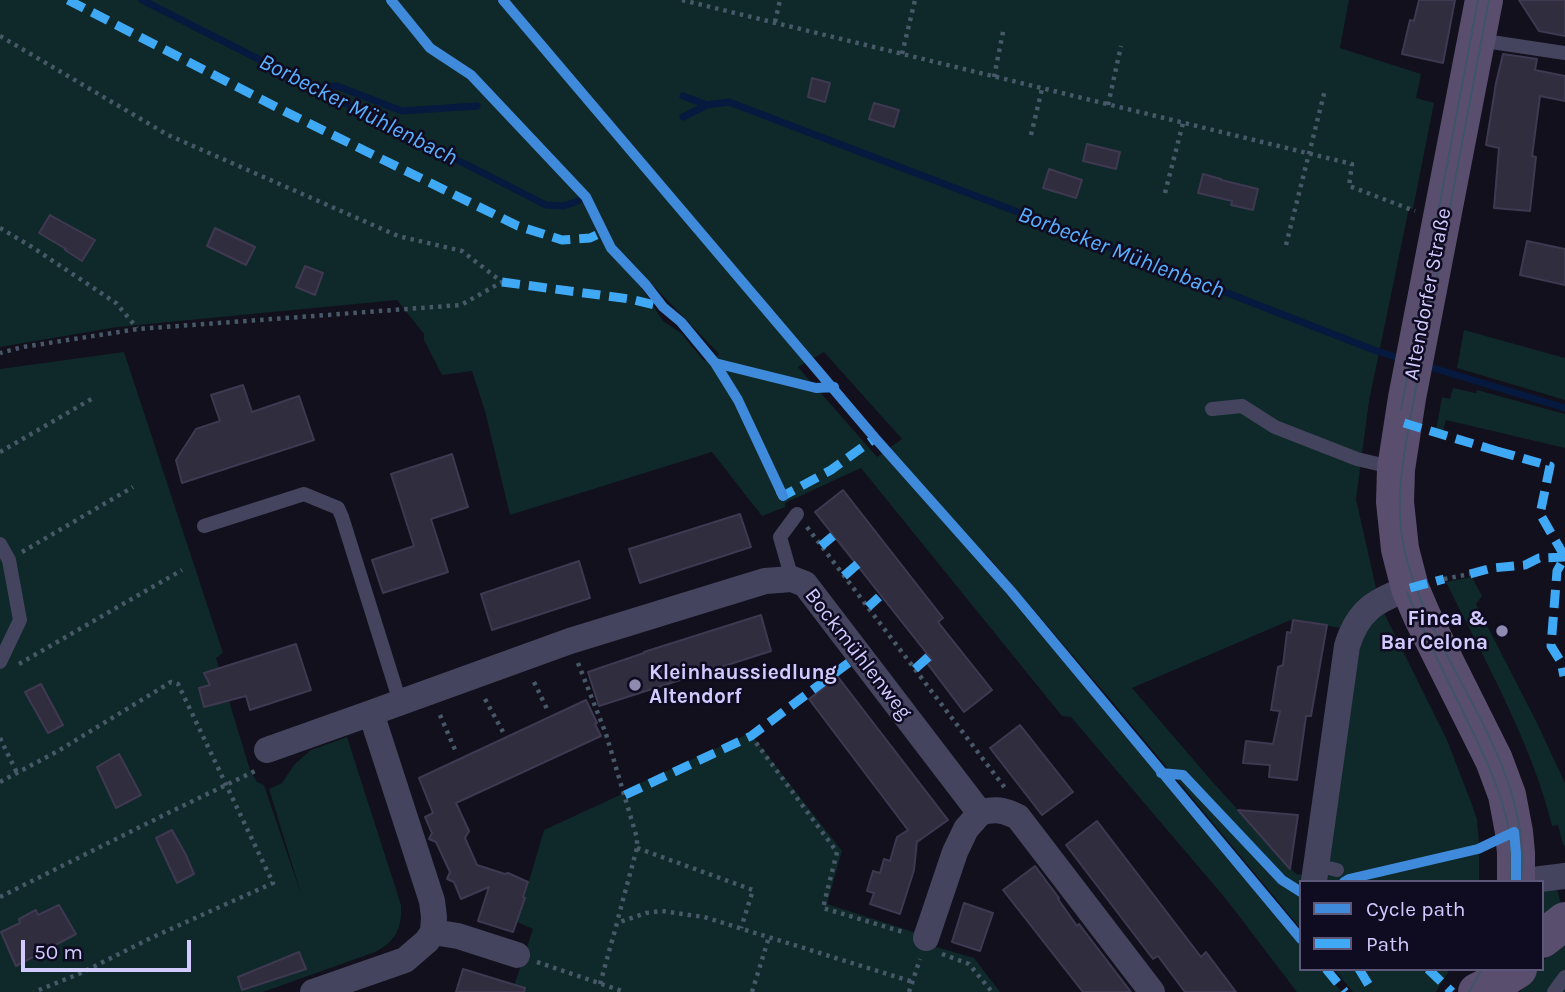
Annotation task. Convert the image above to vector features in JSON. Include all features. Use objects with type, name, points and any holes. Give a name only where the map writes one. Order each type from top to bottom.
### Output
[{"type":"main road","name":"Altendorfer Straße","points":[[1484,0],[1407,398],[1396,469],[1395,502],[1399,549],[1427,583],[1428,628],[1494,760],[1507,795],[1514,832],[1516,880]]},
{"type":"main road","points":[[1544,938],[1565,921]]},
{"type":"main road","points":[[1476,992],[1487,971]]},
{"type":"main road","points":[[1476,992],[1515,971]]},
{"type":"street","name":"Bockmühlenweg","points":[[267,750],[570,640],[765,581],[792,579],[805,584],[980,813]]},
{"type":"street","points":[[1323,872],[1347,646],[1351,632],[1373,604],[1427,583]]},
{"type":"street","points":[[313,992],[343,987],[405,960],[427,941],[433,932],[432,901],[371,713]]},
{"type":"street","points":[[925,943],[954,852],[966,829],[980,813],[1004,810],[1018,817],[1152,992]]},
{"type":"street","points":[[1532,880],[1565,876]]},
{"type":"street","points":[[433,932],[458,936],[517,955]]},
{"type":"lane","points":[[1476,40],[1565,53]]},
{"type":"lane","points":[[1212,409],[1242,406],[1275,427],[1357,459],[1396,469]]},
{"type":"lane","points":[[204,526],[304,494],[338,508],[400,702]]},
{"type":"lane","points":[[792,579],[780,537],[797,514]]},
{"type":"lane","points":[[0,544],[9,560],[20,620],[4,666]]},
{"type":"lane","points":[[1553,992],[1565,977]]},
{"type":"path","points":[[682,0],[1352,164],[1349,186],[1409,209]]},
{"type":"path","points":[[775,22],[780,0]]},
{"type":"path","points":[[902,54],[915,0]]},
{"type":"path","points":[[994,77],[1004,27]]},
{"type":"path","points":[[0,36],[169,135],[398,236],[462,251],[502,282],[461,305],[138,329],[0,353]]},
{"type":"path","points":[[1108,105],[1121,46]]},
{"type":"path","points":[[1031,135],[1042,89]]},
{"type":"path","points":[[1286,245],[1325,90]]},
{"type":"path","points":[[1165,193],[1183,123]]},
{"type":"path","points":[[0,228],[116,303],[138,329]]},
{"type":"path","points":[[0,452],[95,397]]},
{"type":"path","points":[[9,560],[133,487]]},
{"type":"path","points":[[797,514],[1008,792],[1018,817]]},
{"type":"path","points":[[4,666],[182,570]]},
{"type":"path","points":[[1427,583],[1470,575]]},
{"type":"path","points":[[570,640],[606,734],[637,838],[637,848],[600,984]]},
{"type":"path","points":[[0,782],[58,751],[171,682],[178,684],[274,883],[153,937],[81,973],[34,992]]},
{"type":"path","points":[[534,682],[548,711]]},
{"type":"path","points":[[485,699],[503,732]]},
{"type":"path","points":[[440,715],[456,752]]},
{"type":"path","points":[[751,736],[837,852],[823,908],[915,935],[925,943],[969,964],[992,992]]},
{"type":"path","points":[[0,738],[17,773]]},
{"type":"path","points":[[0,897],[261,768],[267,750]]},
{"type":"path","points":[[637,848],[752,890],[741,928]]},
{"type":"path","points":[[617,923],[646,913],[662,911],[704,917],[913,982]]},
{"type":"path","points":[[752,992],[769,937]]},
{"type":"path","points":[[909,992],[925,943]]},
{"type":"path","points":[[517,955],[625,992]]},
{"type":"green space","points":[[0,0],[1349,0],[1340,48],[1421,74],[1416,98],[1434,103],[1369,401],[1356,499],[1376,588],[1359,602],[1340,628],[1293,619],[1132,688],[1296,874],[1326,878],[1354,657],[1368,625],[1384,613],[1447,740],[1471,802],[1477,819],[1479,880],[1299,880],[1299,927],[986,554],[979,561],[1299,942],[1299,971],[1324,971],[1342,992],[1297,992],[1226,899],[1071,717],[1062,716],[861,468],[762,516],[712,452],[510,515],[485,411],[472,371],[442,375],[424,340],[424,334],[397,300],[117,327],[0,347]],"holes":[[[615,246],[719,354],[704,361],[681,333],[663,321]],[[824,352],[902,439],[877,457],[798,367]]]},
{"type":"green space","points":[[1464,330],[1565,358],[1565,400],[1457,368]]},
{"type":"green space","points":[[124,352],[223,653],[216,658],[250,770],[257,782],[264,785],[302,897],[269,789],[282,783],[294,765],[311,750],[347,737],[401,905],[399,928],[393,939],[382,948],[263,992],[0,992],[0,369]]},
{"type":"green space","points":[[1453,388],[1476,393],[1477,390],[1565,414],[1565,448],[1446,420],[1443,431],[1436,430],[1442,397],[1450,399]]},
{"type":"green space","points":[[1472,577],[1482,596],[1476,604],[1565,783],[1565,846],[1558,825],[1552,826],[1520,733],[1446,582]]},
{"type":"green space","points":[[750,733],[842,851],[827,904],[920,934],[933,946],[974,958],[1000,992],[512,992],[533,929],[517,922],[544,830]]},
{"type":"green space","points":[[1557,889],[1563,912],[1544,926],[1544,892]]},
{"type":"green space","points":[[1565,940],[1565,992],[1520,992],[1536,971],[1544,971],[1545,959]]},
{"type":"green space","points":[[1336,971],[1449,971],[1436,992],[1353,992]]},
{"type":"building","points":[[1419,0],[1455,0],[1443,63],[1402,54],[1410,20],[1414,21]]},
{"type":"building","points":[[1519,0],[1565,0],[1565,36],[1539,31]]},
{"type":"building","points":[[1503,54],[1537,59],[1535,70],[1565,76],[1565,101],[1540,96],[1532,156],[1536,157],[1530,211],[1494,208],[1499,148],[1486,145]]},
{"type":"building","points":[[812,78],[830,83],[825,102],[808,97]]},
{"type":"building","points":[[874,103],[899,110],[894,127],[869,119]]},
{"type":"building","points":[[1087,144],[1120,152],[1116,169],[1083,161]]},
{"type":"building","points":[[1049,169],[1082,180],[1076,198],[1043,188]]},
{"type":"building","points":[[1203,174],[1258,189],[1253,210],[1231,205],[1232,201],[1198,193]]},
{"type":"building","points":[[50,215],[95,240],[82,261],[39,233]]},
{"type":"building","points":[[215,228],[255,247],[246,265],[207,246]]},
{"type":"building","points":[[1527,241],[1565,249],[1565,285],[1520,275]]},
{"type":"building","points":[[305,266],[323,273],[315,295],[296,287]]},
{"type":"building","points":[[243,385],[252,412],[299,396],[314,440],[182,483],[176,460],[196,429],[220,421],[211,395]]},
{"type":"building","points":[[452,454],[468,507],[431,519],[448,572],[383,593],[372,560],[414,546],[391,474]]},
{"type":"building","points":[[843,490],[943,618],[938,622],[992,690],[964,712],[927,663],[932,660],[815,512]]},
{"type":"building","points":[[740,514],[751,547],[640,583],[629,549]]},
{"type":"building","points":[[579,561],[590,598],[492,630],[481,594]]},
{"type":"building","points":[[761,615],[771,651],[599,706],[588,672]]},
{"type":"building","points":[[1293,620],[1327,625],[1311,716],[1306,716],[1297,780],[1269,777],[1270,765],[1243,763],[1246,741],[1273,744],[1280,711],[1271,710],[1278,667],[1283,665],[1287,632],[1291,633]]},
{"type":"building","points":[[296,644],[311,690],[250,710],[246,696],[204,707],[199,688],[210,685],[204,673]]},
{"type":"building","points":[[838,677],[948,820],[917,841],[914,870],[900,914],[870,904],[874,893],[867,891],[873,871],[880,873],[884,859],[890,861],[897,837],[908,830],[809,699]]},
{"type":"building","points":[[41,684],[63,725],[48,733],[25,692]]},
{"type":"building","points":[[586,700],[601,736],[456,803],[469,831],[465,838],[477,865],[508,873],[528,882],[513,932],[478,921],[489,887],[461,899],[454,882],[447,879],[450,872],[436,842],[429,839],[432,833],[425,817],[433,813],[419,778]]},
{"type":"building","points":[[1020,725],[1073,792],[1042,815],[990,748]]},
{"type":"building","points":[[119,754],[141,795],[116,808],[97,767]]},
{"type":"building","points":[[1238,810],[1298,815],[1290,869]]},
{"type":"building","points":[[1097,821],[1201,957],[1206,952],[1236,992],[1185,992],[1158,956],[1153,959],[1066,845]]},
{"type":"building","points":[[172,830],[194,874],[177,883],[156,838]]},
{"type":"building","points":[[1035,866],[1077,926],[1079,924],[1131,992],[1083,992],[1003,890]]},
{"type":"building","points":[[964,903],[993,913],[980,951],[952,942]]},
{"type":"building","points":[[59,905],[76,934],[16,966],[1,932],[20,923],[19,919],[36,910],[38,915]]},
{"type":"building","points":[[299,952],[306,969],[242,990],[238,977]]},
{"type":"building","points":[[463,969],[525,988],[524,992],[456,992]]},
{"type":"waterway","name":"Borbecker Mühlenbach","points":[[142,0],[546,205],[563,206],[578,201]]},
{"type":"waterway","points":[[316,88],[337,86],[402,111],[477,106]]},
{"type":"waterway","points":[[683,96],[707,105]]},
{"type":"waterway","name":"Borbecker Mühlenbach","points":[[683,117],[707,105],[729,102],[1402,359]]},
{"type":"waterway","name":"Borbecker Mühlenbach","points":[[1423,365],[1565,408]]},
{"type":"tram line","points":[[1401,410],[1478,0]]},
{"type":"tram line","points":[[1489,0],[1409,425],[1402,471],[1400,517],[1404,548],[1417,590],[1496,752],[1512,794],[1521,837],[1521,880]]},
{"type":"tram line","points":[[1407,592],[1500,795],[1510,837],[1510,880]]},
{"type":"tram line","points":[[1469,992],[1481,971]]},
{"type":"marked path","points":[[68,0],[286,112],[518,226],[562,240],[590,238],[603,232]]},
{"type":"marked path","points":[[502,282],[630,299],[663,307]]},
{"type":"marked path","points":[[1404,423],[1497,451],[1495,457]]},
{"type":"marked path","points":[[780,491],[783,496],[831,470],[875,438]]},
{"type":"marked path","points":[[1497,451],[1550,466],[1540,514],[1565,557],[1557,571],[1551,646],[1561,662],[1564,676]]},
{"type":"marked path","points":[[821,546],[833,536]]},
{"type":"marked path","points":[[1470,574],[1492,568],[1525,565],[1539,558],[1565,557]]},
{"type":"marked path","points":[[844,576],[860,562]]},
{"type":"marked path","points":[[1410,588],[1444,579]]},
{"type":"marked path","points":[[868,607],[879,597]]},
{"type":"marked path","points":[[915,669],[935,651]]},
{"type":"marked path","points":[[625,795],[751,736],[859,655]]},
{"type":"marked path","points":[[1328,971],[1345,992]]},
{"type":"marked path","points":[[1360,971],[1373,992]]},
{"type":"marked path","points":[[1430,971],[1452,992]]},
{"type":"cycle path","points":[[391,0],[430,48],[471,75],[586,197],[611,248],[663,307],[681,322],[715,363],[738,400],[783,496]]},
{"type":"cycle path","points":[[503,0],[875,438],[1011,591],[1299,937]]},
{"type":"cycle path","points":[[715,363],[816,388],[834,387]]},
{"type":"cycle path","points":[[1161,773],[1183,775],[1282,880],[1299,891]]},
{"type":"cycle path","points":[[1347,880],[1478,849],[1514,832],[1516,880]]},
{"type":"place","name":"Finca & Bar Celona","points":[[1502,631]]},
{"type":"place","name":"Kleinhaussiedlung Altendorf","points":[[635,685]]}]
